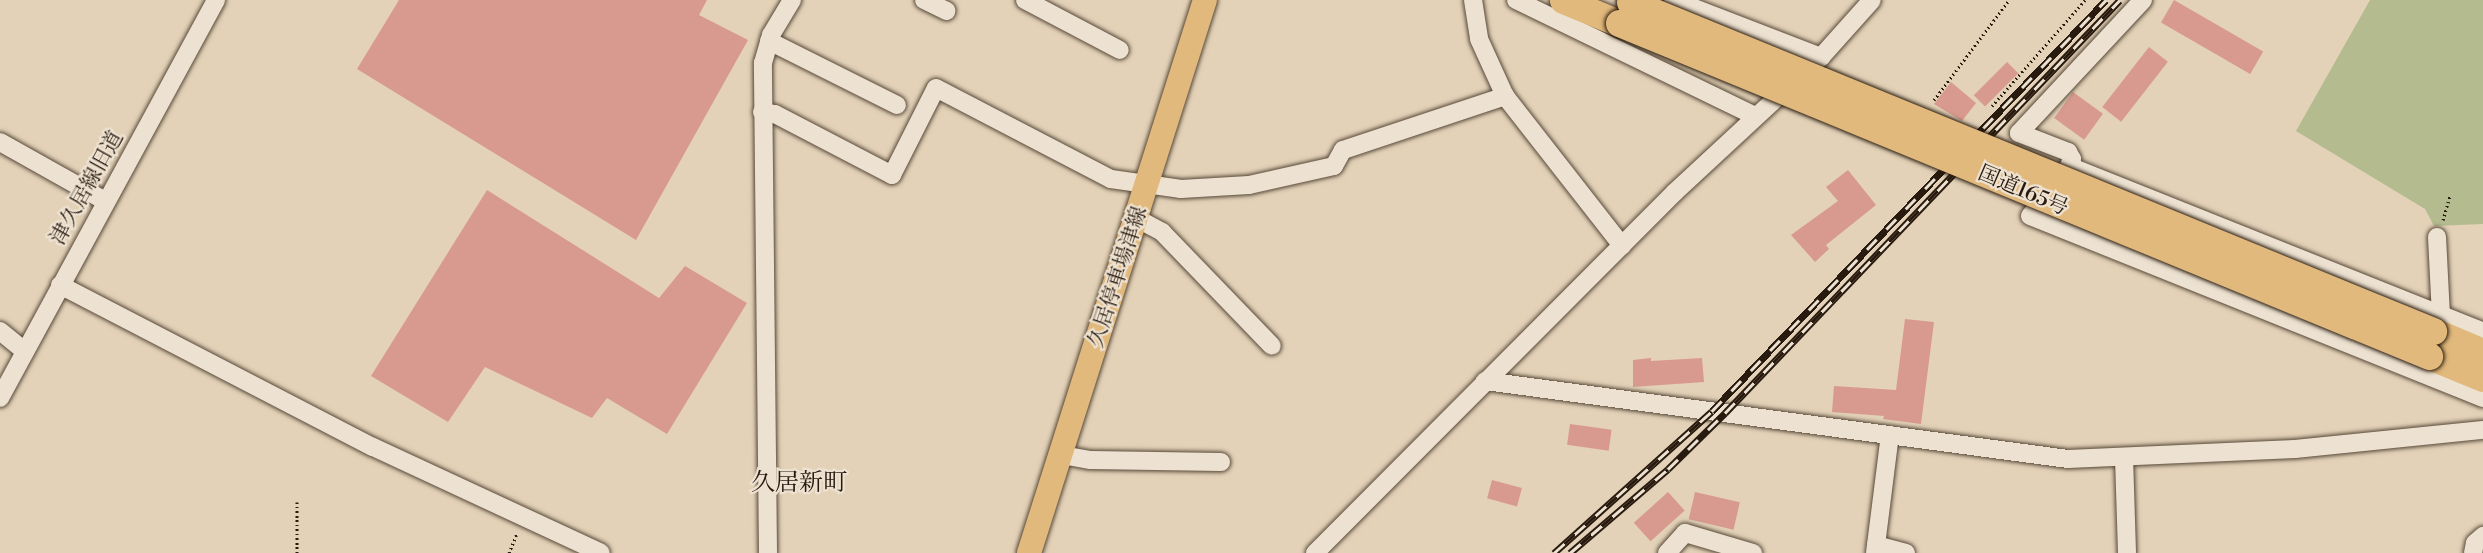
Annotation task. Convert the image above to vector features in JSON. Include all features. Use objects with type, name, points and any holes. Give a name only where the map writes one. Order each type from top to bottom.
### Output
[{"type":"highway","name":"国道165号","points":[[1563,0],[1625,9],[2483,352]]},
{"type":"highway","name":"国道165号","points":[[2434,334],[2483,378]]},
{"type":"main road","name":"久居停車場津線","points":[[1029,553],[1205,0]]},
{"type":"street","points":[[768,553],[763,63],[770,41],[792,0]]},
{"type":"street","points":[[1024,0],[1120,50]]},
{"type":"street","points":[[1473,0],[1479,39],[1504,96],[1521,111],[1622,246]]},
{"type":"street","points":[[1516,0],[1755,116]]},
{"type":"street","points":[[1673,0],[1821,57]]},
{"type":"street","points":[[2143,0],[2019,133],[2068,152],[2072,159],[2030,216],[2483,398]]},
{"type":"street","name":"津久居線旧道","points":[[0,399],[211,2]]},
{"type":"street","points":[[1315,553],[1622,246],[1755,116],[1821,57],[1861,4]]},
{"type":"street","points":[[770,41],[897,105]]},
{"type":"street","points":[[762,112],[775,114],[892,175],[936,88],[1111,179],[1147,186],[1249,185],[1334,166],[1343,150],[1504,96]]},
{"type":"street","points":[[0,142],[105,201]]},
{"type":"street","points":[[2069,166],[2434,334],[2483,332]]},
{"type":"street","points":[[1136,218],[1162,232],[1272,346]]},
{"type":"street","points":[[2434,334],[2437,237]]},
{"type":"street","points":[[60,285],[373,447],[601,553]]},
{"type":"street","points":[[0,331],[25,351]]},
{"type":"street","points":[[1485,381],[2068,459],[2295,449],[2483,430]]},
{"type":"street","points":[[1890,435],[1876,549],[1906,553]]},
{"type":"street","points":[[1062,455],[1091,460],[1221,462]]},
{"type":"street","points":[[2124,457],[2127,553]]},
{"type":"street","points":[[1667,553],[1685,533],[1753,553]]},
{"type":"street","points":[[2473,553],[2475,543],[2483,536]]},
{"type":"path","points":[[1934,100],[2009,0]]},
{"type":"path","points":[[1992,106],[2085,0]]},
{"type":"path","points":[[2437,237],[2450,196]]},
{"type":"path","points":[[297,502],[297,553]]},
{"type":"green space","points":[[2370,0],[2483,0],[2483,224],[2434,226],[2425,209],[2296,131]]},
{"type":"building","points":[[399,0],[707,0],[699,15],[748,40],[636,240],[357,69]]},
{"type":"building","points":[[2174,0],[2263,52],[2250,74],[2161,23]]},
{"type":"building","points":[[2149,47],[2168,62],[2121,122],[2102,107]]},
{"type":"building","points":[[2007,62],[2018,73],[1985,107],[1974,95]]},
{"type":"building","points":[[1951,82],[1976,103],[1962,121],[1934,104]]},
{"type":"building","points":[[2073,92],[2103,114],[2084,140],[2054,118]]},
{"type":"building","points":[[1848,170],[1876,205],[1826,245],[1829,249],[1815,262],[1791,235],[1838,201],[1826,187]]},
{"type":"building","points":[[487,190],[659,298],[685,266],[747,303],[667,434],[607,398],[592,418],[485,367],[448,422],[371,376]]},
{"type":"building","points":[[1905,319],[1934,322],[1921,424],[1883,419],[1884,416],[1832,412],[1834,386],[1896,390]]},
{"type":"building","points":[[1651,358],[1651,361],[1702,358],[1704,382],[1633,387],[1633,360]]},
{"type":"building","points":[[1570,424],[1612,430],[1609,451],[1567,445]]},
{"type":"building","points":[[1492,480],[1522,488],[1517,506],[1487,498]]},
{"type":"building","points":[[1668,492],[1685,511],[1651,541],[1634,523]]},
{"type":"building","points":[[1695,492],[1740,502],[1734,530],[1689,519]]},
{"type":"railway","points":[[1554,553],[1712,411],[2106,0]]},
{"type":"railway","points":[[1570,553],[1668,469],[1725,413],[2120,0]]},
{"type":"district","name":"久居新町","points":[[799,484]]}]
